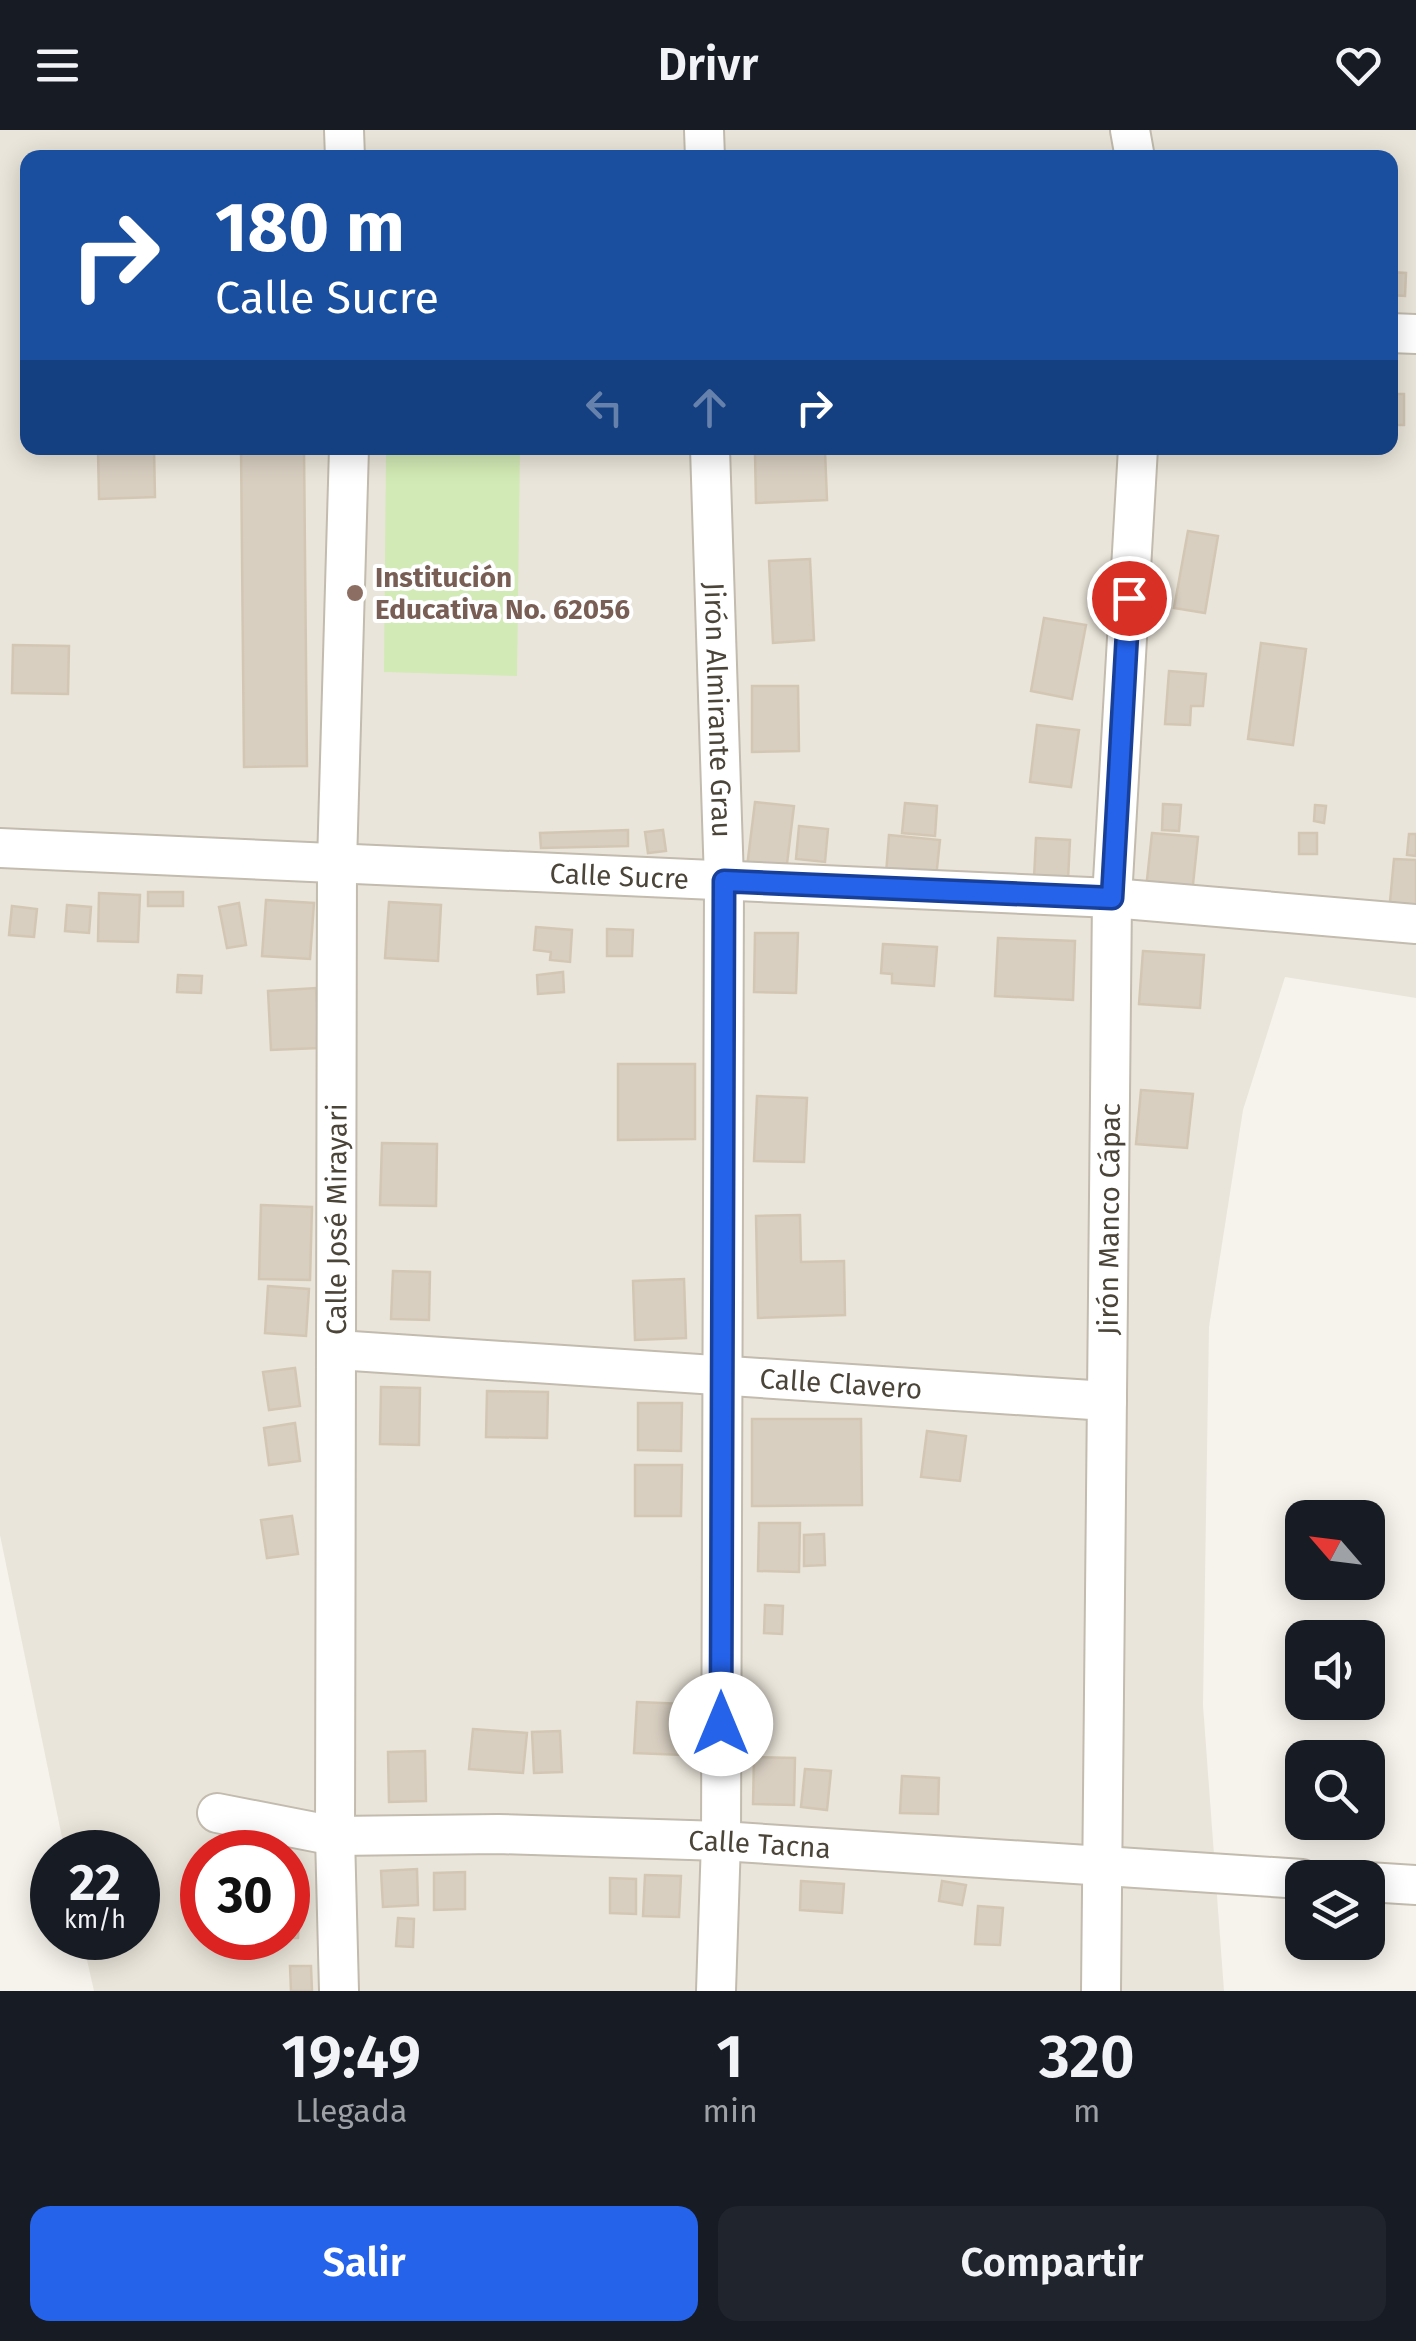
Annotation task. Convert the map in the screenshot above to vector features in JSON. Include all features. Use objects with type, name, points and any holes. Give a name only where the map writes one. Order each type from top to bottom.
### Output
[{"type":"street","name":"Calle José Mirayari","points":[[339,1991],[335,1836],[337,863],[349,455]]},
{"type":"street","name":"Jirón Almirante Grau","points":[[710,455],[724,881],[721,1841],[716,1991]]},
{"type":"street","name":"Jirón Manco Cápac","points":[[1101,1991],[1112,898],[1138,455]]},
{"type":"street","name":"Calle Sucre","points":[[0,848],[1112,898],[1416,924]]},
{"type":"street","name":"Calle Clavero","points":[[337,1350],[1107,1401]]},
{"type":"street","name":"Calle Tacna","points":[[216,1813],[335,1836],[498,1834],[721,1841],[1285,1878]]},
{"type":"street","points":[[1385,1883],[1416,1885]]},
{"type":"shaded area","points":[[0,130],[1416,130],[1416,998],[1285,977],[1243,1110],[1209,1327],[1203,1705],[1224,1991],[94,1991],[87,1960],[160,1960],[160,1830],[60,1830],[0,1535]]},
{"type":"green space","points":[[386,455],[520,455],[517,676],[384,672]]},
{"type":"building","points":[[1398,272],[1406,273],[1405,296],[1398,296]]},
{"type":"building","points":[[1398,394],[1404,394],[1404,425],[1398,425]]},
{"type":"building","points":[[98,455],[154,455],[155,497],[99,499]]},
{"type":"building","points":[[241,455],[304,455],[307,766],[244,767]]},
{"type":"building","points":[[755,455],[825,455],[827,500],[756,503]]},
{"type":"building","points":[[1188,531],[1218,536],[1205,613],[1174,608]]},
{"type":"building","points":[[810,559],[814,640],[773,643],[769,561]]},
{"type":"building","points":[[1044,618],[1086,625],[1072,699],[1031,691]]},
{"type":"building","points":[[1261,643],[1306,649],[1293,745],[1248,739]]},
{"type":"building","points":[[13,645],[69,646],[68,694],[12,693]]},
{"type":"building","points":[[1169,671],[1206,674],[1203,706],[1191,706],[1190,725],[1165,724]]},
{"type":"building","points":[[752,686],[798,686],[799,751],[752,752]]},
{"type":"building","points":[[1037,725],[1079,730],[1071,787],[1030,782]]},
{"type":"building","points":[[755,802],[794,806],[786,872],[747,867]]},
{"type":"building","points":[[905,803],[937,806],[935,836],[902,833]]},
{"type":"building","points":[[1163,804],[1181,805],[1179,831],[1162,830]]},
{"type":"building","points":[[1315,805],[1326,806],[1324,823],[1314,821]]},
{"type":"building","points":[[799,826],[828,829],[825,862],[796,859]]},
{"type":"building","points":[[628,830],[628,846],[541,848],[540,833]]},
{"type":"building","points":[[663,830],[666,851],[648,853],[645,832]]},
{"type":"building","points":[[1152,833],[1198,837],[1192,894],[1146,889]]},
{"type":"building","points":[[1299,833],[1317,833],[1317,854],[1299,854]]},
{"type":"building","points":[[1409,834],[1416,834],[1416,856],[1407,855]]},
{"type":"building","points":[[889,835],[940,840],[936,878],[886,874]]},
{"type":"building","points":[[1036,838],[1070,840],[1068,880],[1034,878]]},
{"type":"building","points":[[1394,859],[1416,860],[1416,905],[1390,902]]},
{"type":"building","points":[[148,892],[183,892],[183,906],[148,906]]},
{"type":"building","points":[[99,893],[140,895],[138,942],[98,941]]},
{"type":"building","points":[[266,900],[314,903],[310,959],[262,956]]},
{"type":"building","points":[[389,902],[441,905],[438,961],[385,958]]},
{"type":"building","points":[[239,903],[246,945],[227,948],[219,907]]},
{"type":"building","points":[[67,905],[91,907],[89,933],[65,931]]},
{"type":"building","points":[[12,906],[37,909],[34,937],[9,935]]},
{"type":"building","points":[[536,927],[572,930],[570,962],[550,960],[551,952],[534,950]]},
{"type":"building","points":[[607,929],[633,930],[632,956],[607,956]]},
{"type":"building","points":[[755,933],[798,933],[796,993],[754,992]]},
{"type":"building","points":[[998,938],[1075,941],[1073,1000],[995,996]]},
{"type":"building","points":[[883,944],[937,947],[934,986],[892,983],[892,974],[881,973]]},
{"type":"building","points":[[1143,951],[1204,955],[1200,1008],[1139,1004]]},
{"type":"building","points":[[563,972],[564,992],[538,994],[537,975]]},
{"type":"building","points":[[178,975],[202,976],[201,993],[177,992]]},
{"type":"building","points":[[316,988],[319,1048],[271,1050],[268,991]]},
{"type":"building","points":[[618,1064],[695,1064],[695,1139],[618,1140]]},
{"type":"building","points":[[1141,1090],[1193,1094],[1187,1148],[1136,1144]]},
{"type":"building","points":[[757,1096],[807,1098],[804,1162],[754,1161]]},
{"type":"building","points":[[382,1143],[437,1144],[436,1206],[380,1205]]},
{"type":"building","points":[[261,1205],[312,1207],[310,1280],[259,1279]]},
{"type":"building","points":[[800,1215],[801,1262],[844,1261],[845,1315],[758,1318],[756,1216]]},
{"type":"building","points":[[393,1271],[430,1272],[429,1320],[391,1319]]},
{"type":"building","points":[[684,1279],[686,1338],[635,1340],[633,1281]]},
{"type":"building","points":[[268,1286],[309,1289],[306,1336],[265,1333]]},
{"type":"building","points":[[295,1368],[300,1406],[269,1410],[263,1372]]},
{"type":"building","points":[[381,1387],[420,1388],[419,1445],[380,1444]]},
{"type":"building","points":[[487,1391],[548,1392],[547,1438],[486,1437]]},
{"type":"building","points":[[638,1403],[682,1403],[681,1451],[638,1450]]},
{"type":"building","points":[[752,1419],[861,1419],[862,1505],[752,1506]]},
{"type":"building","points":[[295,1423],[300,1461],[269,1465],[264,1428]]},
{"type":"building","points":[[927,1431],[966,1436],[960,1481],[921,1477]]},
{"type":"building","points":[[635,1465],[682,1465],[681,1516],[635,1516]]},
{"type":"building","points":[[292,1516],[298,1554],[267,1558],[261,1520]]},
{"type":"building","points":[[759,1523],[800,1523],[799,1572],[758,1571]]},
{"type":"building","points":[[824,1534],[825,1565],[804,1566],[804,1535]]},
{"type":"building","points":[[765,1605],[783,1606],[782,1634],[764,1633]]},
{"type":"building","points":[[637,1702],[686,1704],[683,1755],[634,1753]]},
{"type":"building","points":[[473,1729],[527,1733],[523,1773],[469,1769]]},
{"type":"building","points":[[560,1731],[562,1772],[534,1773],[532,1732]]},
{"type":"building","points":[[425,1751],[426,1801],[389,1802],[388,1752]]},
{"type":"building","points":[[754,1757],[795,1758],[794,1805],[753,1804]]},
{"type":"building","points":[[805,1769],[831,1771],[827,1810],[801,1807]]},
{"type":"building","points":[[902,1776],[939,1778],[938,1814],[900,1813]]},
{"type":"building","points":[[417,1869],[418,1905],[383,1907],[381,1871]]},
{"type":"building","points":[[465,1872],[465,1909],[434,1910],[434,1873]]},
{"type":"building","points":[[645,1875],[681,1876],[679,1917],[643,1916]]},
{"type":"building","points":[[610,1878],[636,1879],[636,1914],[610,1913]]},
{"type":"building","points":[[801,1881],[844,1884],[842,1913],[800,1910]]},
{"type":"building","points":[[942,1881],[966,1885],[962,1905],[939,1901]]},
{"type":"building","points":[[978,1906],[1003,1908],[1000,1945],[975,1944]]},
{"type":"building","points":[[398,1918],[414,1919],[413,1947],[396,1946]]},
{"type":"building","points":[[290,1966],[311,1966],[312,1991],[291,1991]]},
{"type":"place","name":"Institución Educativa No. 62056","points":[[355,593]]},
{"type":"route","points":[[721,1724],[724,881],[1112,898],[1129,598]]}]
